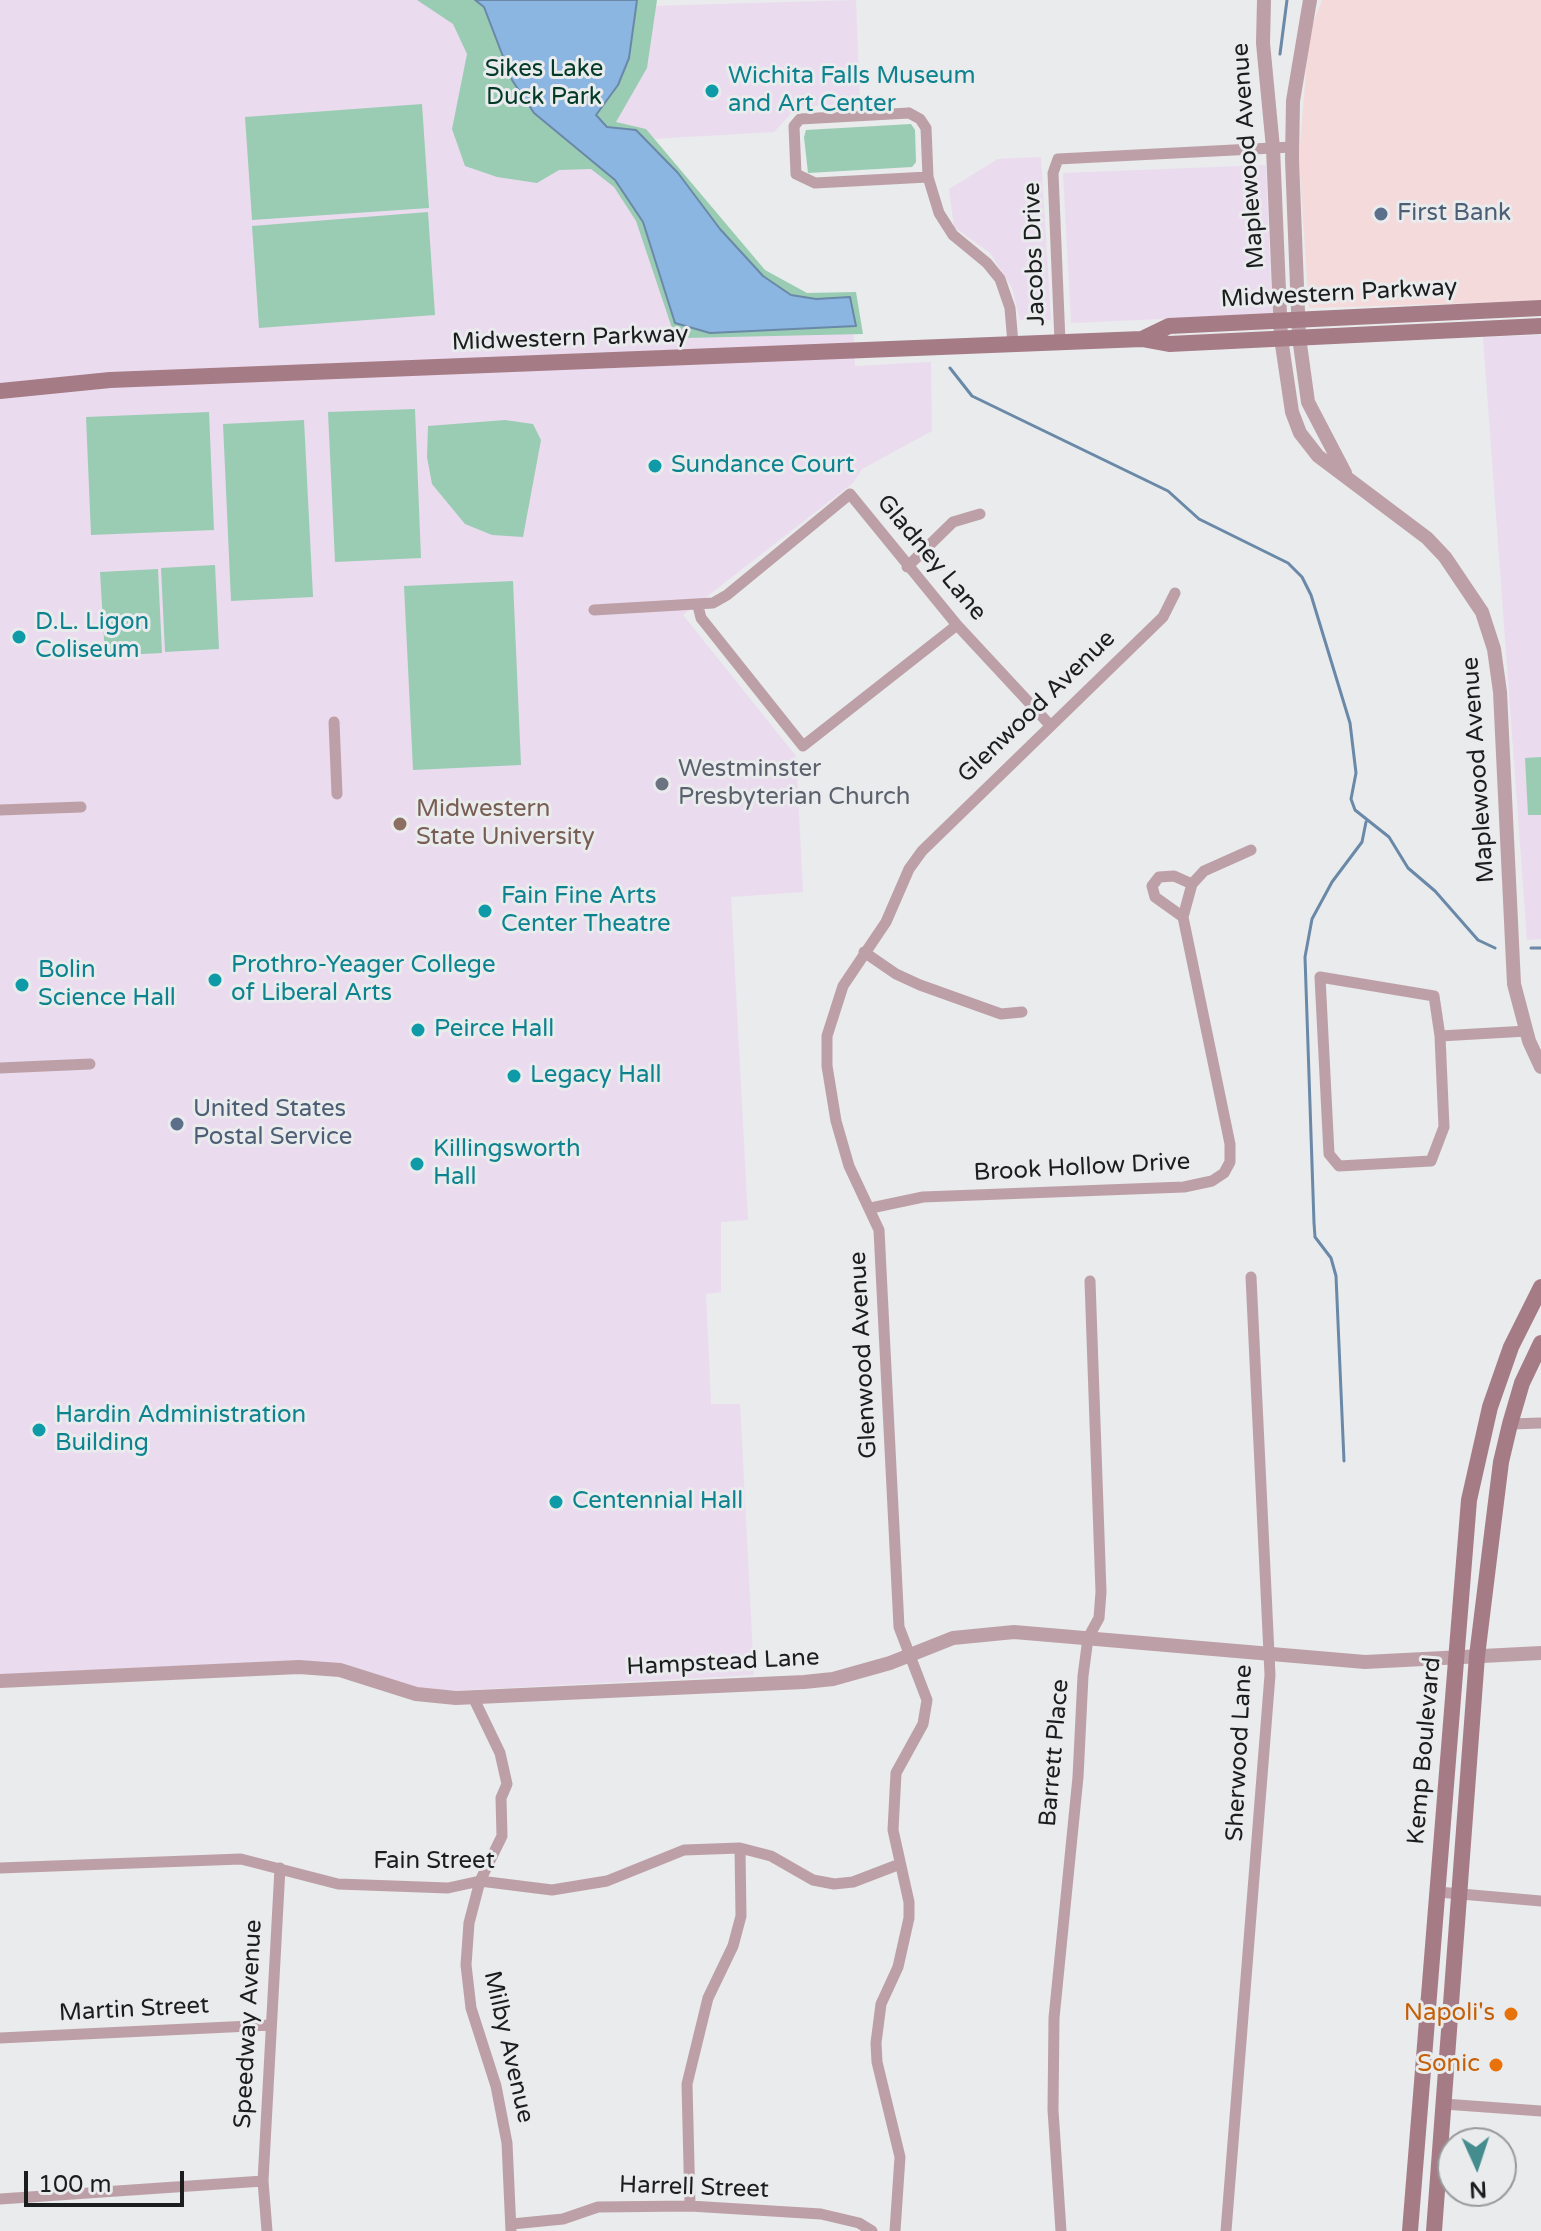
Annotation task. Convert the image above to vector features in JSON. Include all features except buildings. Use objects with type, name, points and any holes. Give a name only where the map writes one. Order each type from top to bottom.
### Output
[{"type":"main road","name":"Midwestern Parkway","points":[[0,391],[110,380],[1142,339],[1169,326],[1281,329],[1541,308]]},
{"type":"main road","name":"Midwestern Parkway","points":[[1299,328],[1541,326]]},
{"type":"main road","name":"Kemp Boulevard","points":[[1410,2231],[1467,1516],[1486,1421],[1511,1347],[1541,1287]]},
{"type":"main road","name":"Kemp Boulevard","points":[[1434,2231],[1477,1656],[1501,1462],[1522,1383],[1541,1343]]},
{"type":"main road","points":[[1486,1421],[1510,1424]]},
{"type":"main road","points":[[1421,2101],[1444,2104]]},
{"type":"street","name":"Maplewood Avenue","points":[[1264,0],[1263,43],[1273,148],[1281,329],[1292,412],[1300,433],[1318,456],[1427,538],[1445,557],[1482,612],[1494,649],[1500,692],[1514,984],[1541,1067]]},
{"type":"street","name":"Maplewood Avenue","points":[[1310,0],[1297,62],[1292,147],[1299,328],[1308,402],[1347,477]]},
{"type":"street","points":[[928,177],[810,182],[796,174],[794,126],[806,116],[909,113],[920,119],[926,128],[928,177],[939,213],[953,235],[987,263],[1000,279],[1010,308],[1013,344]]},
{"type":"street","name":"Jacobs Drive","points":[[1060,342],[1053,173],[1058,159],[1292,147]]},
{"type":"street","name":"Gladney Lane","points":[[594,610],[698,606],[727,595],[850,494],[957,625],[1049,724]]},
{"type":"street","points":[[907,567],[953,522],[980,514]]},
{"type":"street","name":"Glenwood Avenue","points":[[895,2231],[900,2157],[877,2062],[876,2043],[881,2004],[898,1967],[909,1918],[909,1902],[892,1818],[896,1773],[928,1710],[899,1627],[879,1230],[849,1166],[836,1121],[827,1066],[829,1024],[843,986],[886,922],[909,869],[922,851],[1049,724],[1163,617],[1175,593]]},
{"type":"street","points":[[698,606],[701,618],[803,746],[957,625]]},
{"type":"street","points":[[334,722],[337,794]]},
{"type":"street","points":[[0,810],[81,807]]},
{"type":"street","points":[[1183,917],[1155,897],[1152,886],[1159,877],[1174,876],[1192,884],[1204,871],[1251,850]]},
{"type":"street","name":"Brook Hollow Drive","points":[[871,1208],[923,1197],[1184,1187],[1212,1181],[1224,1173],[1230,1162],[1230,1144],[1183,917],[1192,884]]},
{"type":"street","points":[[864,952],[896,974],[920,985],[1001,1014],[1022,1012]]},
{"type":"street","points":[[1320,977],[1434,996],[1440,1036],[1444,1127],[1431,1161],[1339,1166],[1329,1154],[1320,977]]},
{"type":"street","points":[[1440,1036],[1527,1031]]},
{"type":"street","points":[[0,1068],[90,1064]]},
{"type":"street","name":"Sherwood Lane","points":[[1226,2231],[1269,1691],[1251,1277]]},
{"type":"street","name":"Barrett Place","points":[[1061,2231],[1053,2110],[1054,2018],[1088,1638],[1099,1618],[1101,1592],[1090,1281]]},
{"type":"street","points":[[1510,1424],[1541,1423]]},
{"type":"street","name":"Hampstead Lane","points":[[0,1681],[299,1667],[340,1670],[416,1694],[473,1697],[821,1681],[911,1655],[953,1638],[999,1633],[1365,1662],[1541,1653]]},
{"type":"street","name":"Milby Avenue","points":[[473,1697],[500,1753],[507,1784],[501,1798],[502,1836],[480,1881],[467,1934],[466,1965],[471,2008],[496,2086],[507,2143],[512,2227]]},
{"type":"street","points":[[690,2206],[685,2105],[688,2071],[708,1998],[733,1946],[741,1916],[740,1848]]},
{"type":"street","name":"Fain Street","points":[[0,1868],[241,1859],[338,1884],[448,1888],[480,1881],[552,1890],[607,1881],[684,1850],[740,1848],[771,1856],[813,1880],[834,1884],[853,1882],[900,1864]]},
{"type":"street","name":"Speedway Avenue","points":[[267,2231],[263,2181],[280,1868]]},
{"type":"street","points":[[1438,1892],[1541,1901]]},
{"type":"street","name":"Martin Street","points":[[0,2038],[271,2025]]},
{"type":"street","points":[[1444,2104],[1541,2111]]},
{"type":"street","points":[[0,2199],[263,2181]]},
{"type":"street","name":"Harrell Street","points":[[512,2227],[563,2219],[598,2207],[690,2206],[821,2214],[859,2223],[872,2231]]},
{"type":"shaded area","name":"Midwestern State University","points":[[0,0],[651,0],[651,6],[856,0],[860,103],[797,107],[774,132],[651,139],[763,276],[793,293],[852,300],[855,366],[931,362],[932,431],[862,469],[853,483],[683,615],[796,756],[803,892],[731,897],[748,1220],[721,1222],[721,1292],[706,1294],[711,1404],[740,1404],[754,1675],[429,1692],[342,1663],[0,1676]]},
{"type":"shaded area","points":[[1322,0],[1541,0],[1541,301],[1309,308],[1299,158],[1309,34]]},
{"type":"shaded area","points":[[1041,157],[1051,320],[1020,320],[1012,288],[990,253],[954,227],[949,189],[998,159]]},
{"type":"shaded area","points":[[1266,165],[1272,314],[1071,323],[1063,173]]},
{"type":"shaded area","points":[[1541,335],[1541,939],[1527,940],[1483,337]]},
{"type":"green space","name":"Sikes Lake Duck Park","points":[[417,0],[657,0],[647,68],[616,122],[646,129],[765,270],[807,293],[856,292],[863,334],[685,338],[674,334],[636,221],[614,187],[591,169],[559,170],[537,183],[497,177],[465,166],[452,129],[467,54],[453,24]]},
{"type":"green space","points":[[422,104],[429,208],[252,220],[245,117]]},
{"type":"green space","points":[[911,124],[915,130],[916,162],[912,167],[808,173],[806,130]]},
{"type":"green space","points":[[428,212],[435,315],[259,328],[252,226]]},
{"type":"green space","points":[[415,409],[421,558],[335,562],[328,412]]},
{"type":"green space","points":[[209,412],[214,530],[91,535],[86,417]]},
{"type":"green space","points":[[304,420],[313,597],[231,601],[223,424]]},
{"type":"green space","points":[[505,420],[533,424],[541,440],[523,537],[492,535],[465,524],[432,484],[427,457],[428,426]]},
{"type":"green space","points":[[215,565],[219,649],[165,652],[161,568]]},
{"type":"green space","points":[[158,569],[162,653],[105,656],[100,572]]},
{"type":"green space","points":[[513,581],[521,765],[413,770],[404,586]]},
{"type":"green space","points":[[1541,757],[1541,815],[1528,815],[1525,758]]},
{"type":"water","name":"Sikes Lake Duck Park","points":[[475,0],[637,0],[629,58],[618,85],[596,115],[607,127],[636,130],[678,173],[720,229],[763,276],[791,295],[816,299],[850,297],[856,326],[710,333],[675,323],[643,222],[615,180],[534,113],[512,80],[484,7]]},
{"type":"waterway","points":[[1280,54],[1287,0]]},
{"type":"waterway","points":[[950,368],[972,396],[1168,491],[1199,519],[1288,563],[1302,577],[1311,595],[1350,723],[1356,773],[1351,799],[1355,810],[1389,837],[1408,868],[1435,891],[1478,940],[1495,948]]},
{"type":"waterway","points":[[1344,1461],[1336,1276],[1331,1258],[1315,1237],[1305,957],[1312,919],[1332,882],[1362,842],[1366,822]]},
{"type":"waterway","points":[[1531,948],[1541,948]]},
{"type":"place","name":"Wichita Falls Museum and Art Center","points":[[712,91]]},
{"type":"place","name":"First Bank","points":[[1381,214]]},
{"type":"place","name":"Sundance Court","points":[[655,466]]},
{"type":"place","name":"D.L. Ligon Coliseum","points":[[19,637]]},
{"type":"place","name":"Westminster Presbyterian Church","points":[[662,784]]},
{"type":"place","name":"Midwestern State University","points":[[400,824]]},
{"type":"place","name":"Fain Fine Arts Center Theatre","points":[[485,911]]},
{"type":"place","name":"Prothro-Yeager College of Liberal Arts","points":[[215,980]]},
{"type":"place","name":"Bolin Science Hall","points":[[22,985]]},
{"type":"place","name":"Peirce Hall","points":[[418,1030]]},
{"type":"place","name":"Legacy Hall","points":[[514,1076]]},
{"type":"place","name":"United States Postal Service","points":[[177,1124]]},
{"type":"place","name":"Killingsworth Hall","points":[[417,1164]]},
{"type":"place","name":"Hardin Administration Building","points":[[39,1430]]},
{"type":"place","name":"Centennial Hall","points":[[556,1502]]},
{"type":"place","name":"Napoli's","points":[[1511,2014]]},
{"type":"place","name":"Sonic","points":[[1496,2065]]}]
